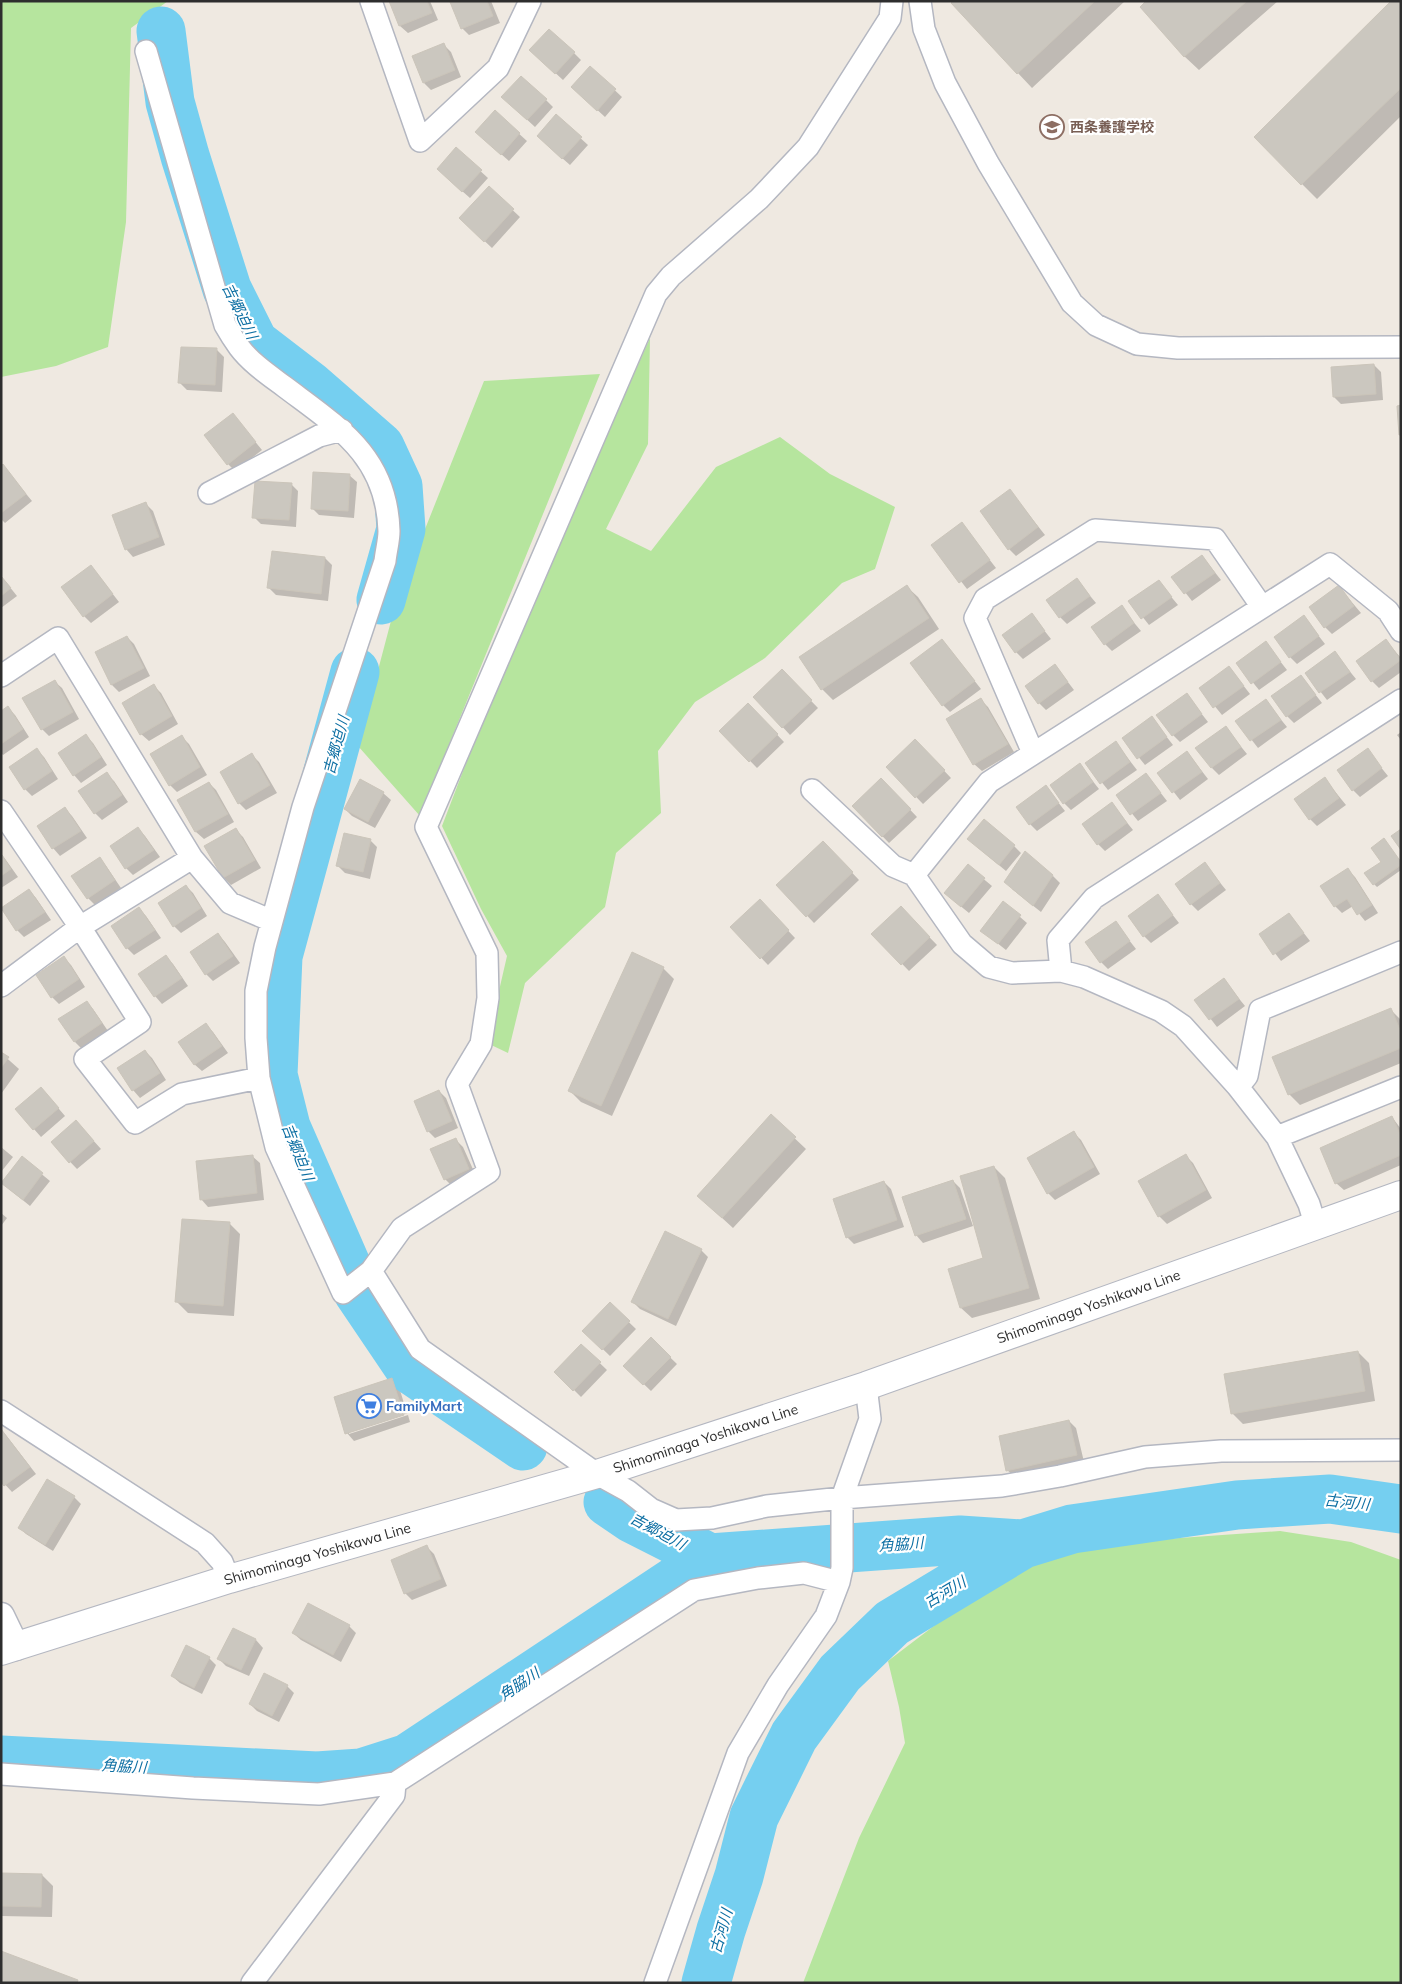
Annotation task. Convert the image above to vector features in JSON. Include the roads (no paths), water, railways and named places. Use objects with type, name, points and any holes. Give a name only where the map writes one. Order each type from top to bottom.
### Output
[{"type":"main road","name":"Shimominaga Yoshikawa Line","points":[[9,1649],[229,1579],[597,1474],[866,1386],[1316,1227],[1401,1195]]},
{"type":"street","points":[[371,1],[420,141],[498,68],[530,1]]},
{"type":"street","points":[[146,51],[225,325],[240,348],[260,368],[342,430],[374,469],[386,506],[389,532],[385,561],[303,807],[272,921],[256,991],[256,1038],[259,1078],[276,1147],[343,1293],[363,1278],[402,1228],[489,1172],[457,1084],[481,1044],[488,998],[487,953],[426,827],[656,294],[670,276],[759,199],[808,147],[891,10],[921,5],[924,29],[945,83],[988,163],[1072,303],[1096,325],[1137,344],[1178,348],[1401,347]]},
{"type":"street","points":[[209,493],[319,436],[342,430]]},
{"type":"street","points":[[1033,753],[975,618],[985,599],[1095,530],[1215,539],[1262,608]]},
{"type":"street","points":[[914,876],[988,782],[1330,564],[1388,611],[1401,631]]},
{"type":"street","points":[[1,676],[58,638],[192,858],[230,903],[272,921]]},
{"type":"street","points":[[1061,970],[1058,940],[1094,898],[1401,700]]},
{"type":"street","points":[[812,790],[893,866],[914,876],[962,944],[989,967],[1012,973],[1061,970],[1084,977],[1168,1016],[1183,1026],[1238,1087],[1277,1137],[1309,1204],[1316,1227]]},
{"type":"street","points":[[1,811],[80,927],[140,1022],[85,1059],[135,1124],[182,1094],[259,1078]]},
{"type":"street","points":[[1,986],[80,927],[192,858]]},
{"type":"street","points":[[1238,1087],[1248,1076],[1260,1010],[1401,952]]},
{"type":"street","points":[[1277,1137],[1401,1087]]},
{"type":"street","points":[[363,1278],[420,1349],[597,1474],[628,1491],[651,1509],[676,1520],[712,1518],[767,1506],[842,1503],[1002,1486],[1060,1476],[1146,1457],[1221,1451],[1401,1450]]},
{"type":"street","points":[[656,1983],[738,1753],[778,1685],[826,1616],[841,1575],[842,1503],[870,1419],[866,1386]]},
{"type":"street","points":[[1,1411],[205,1543],[222,1562],[229,1579]]},
{"type":"street","points":[[1,1774],[194,1788],[319,1794],[395,1782],[694,1590],[758,1578],[804,1573],[841,1575]]},
{"type":"street","points":[[1,1616],[9,1649]]},
{"type":"street","points":[[252,1983],[394,1796],[395,1782]]},
{"type":"waterway","name":"吉郷迫川","points":[[161,31],[170,102],[185,156],[227,289],[254,343],[310,386],[380,447],[398,486],[401,529],[381,600]]},
{"type":"waterway","name":"吉郷迫川","points":[[355,672],[278,956],[273,1075],[286,1127],[358,1292],[410,1369],[523,1446]]},
{"type":"waterway","name":"古河川","points":[[706,1983],[739,1876],[754,1817],[794,1736],[840,1673],[892,1623],[1023,1544],[1072,1529],[1237,1505],[1330,1499],[1401,1509]]},
{"type":"waterway","name":"吉郷迫川","points":[[608,1502],[633,1519],[710,1558]]},
{"type":"waterway","name":"角脇川","points":[[1,1760],[317,1776],[361,1773],[408,1758],[710,1558],[960,1540],[1023,1544]]},
{"type":"place","name":"西条養護学校","points":[[1052,127]]},
{"type":"place","name":"FamilyMart","points":[[369,1406]]}]
